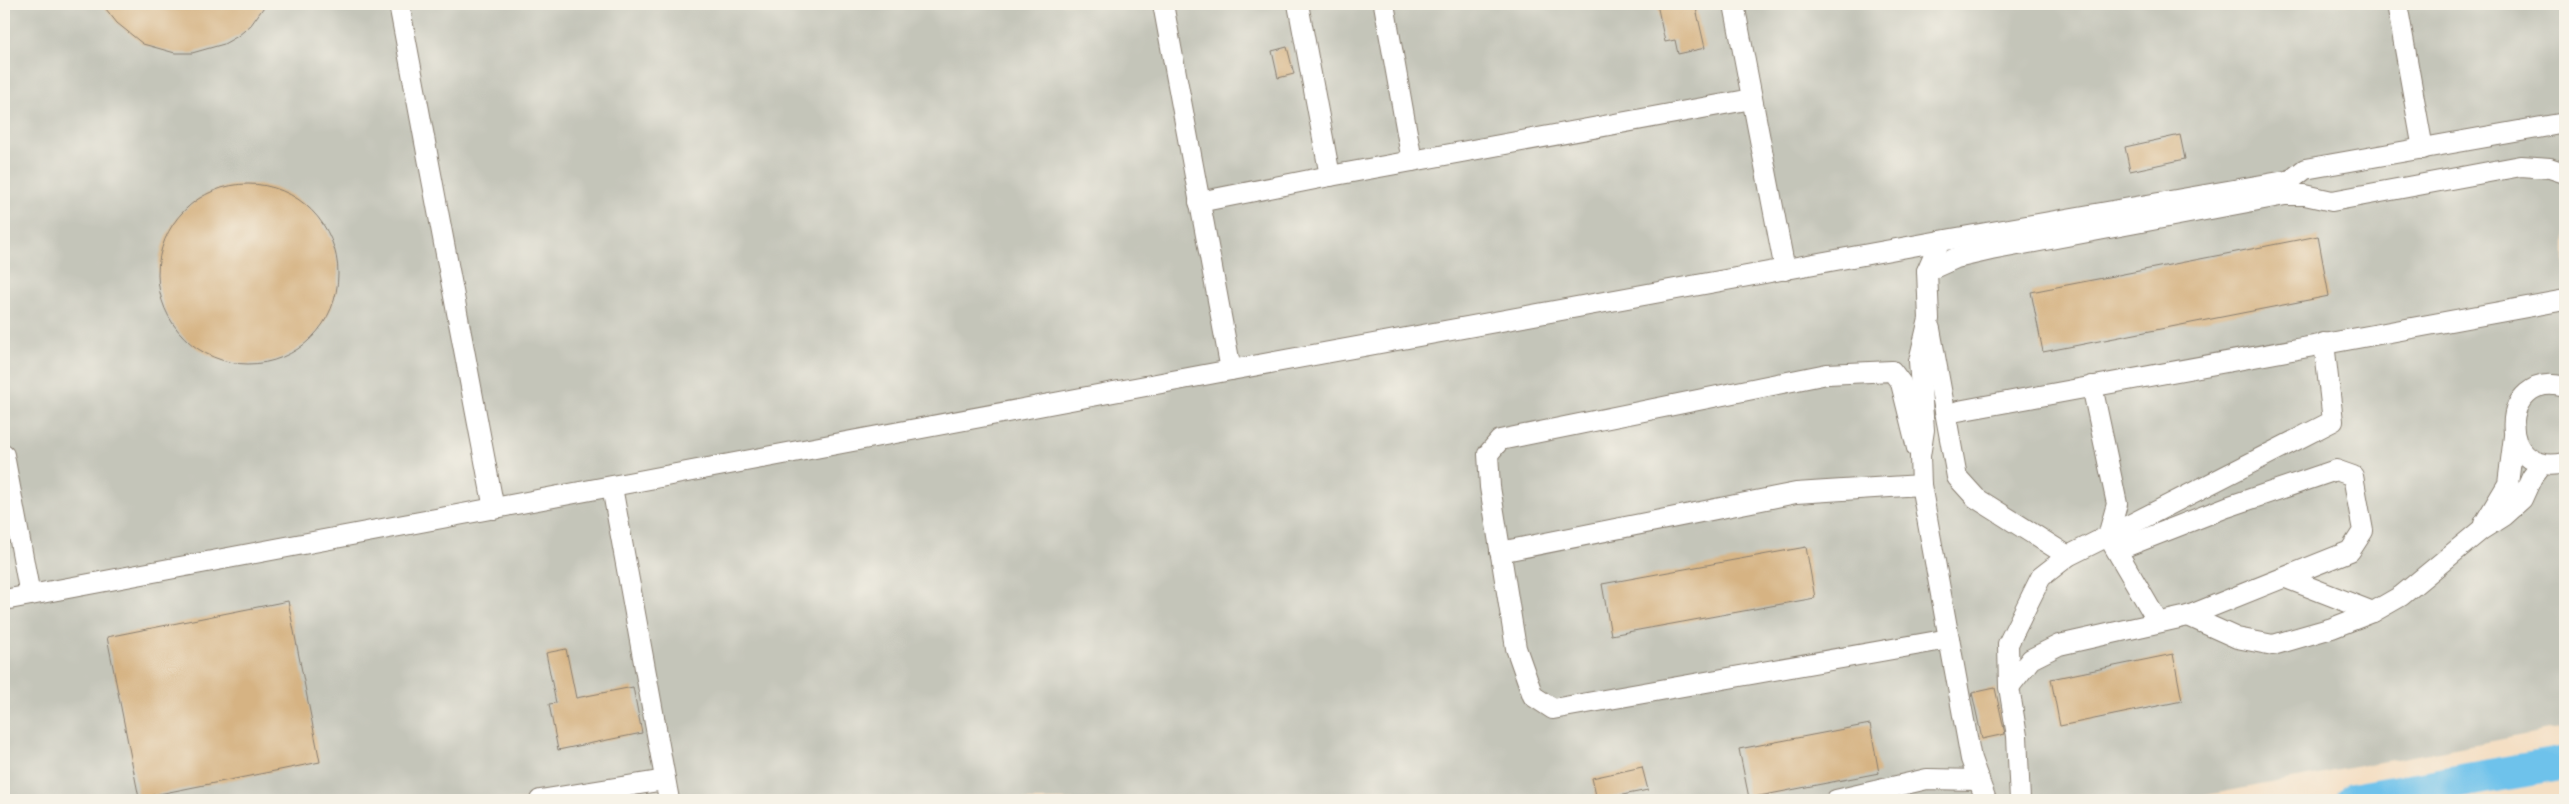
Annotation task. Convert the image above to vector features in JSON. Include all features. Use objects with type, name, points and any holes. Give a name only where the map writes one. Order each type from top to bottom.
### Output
[{"type":"lane","points":[[399,4],[494,509]]},
{"type":"lane","points":[[1163,4],[1231,370]]},
{"type":"lane","points":[[1298,4],[1330,176]]},
{"type":"lane","points":[[1384,4],[1412,161]]},
{"type":"lane","points":[[1734,4],[1785,270]]},
{"type":"lane","points":[[2397,4],[2424,149]]},
{"type":"lane","points":[[1199,202],[1330,176],[1752,99]]},
{"type":"lane","points":[[4,600],[1231,370],[1940,241],[2290,180],[2305,169],[2565,123]]},
{"type":"lane","points":[[1927,271],[1956,258],[1991,250],[2284,195],[2305,195],[2332,201],[2520,166],[2550,168],[2565,173]]},
{"type":"lane","points":[[1940,241],[1927,271],[1929,319],[1957,477],[1976,498],[2068,556]]},
{"type":"lane","points":[[1958,411],[2565,300]]},
{"type":"lane","points":[[1929,319],[1919,361],[1924,430],[1920,456],[1921,485],[1972,758],[1986,800]]},
{"type":"lane","points":[[2112,543],[2333,421],[2324,343]]},
{"type":"lane","points":[[2480,530],[2508,484],[2514,436],[2514,413],[2527,394],[2557,386],[2565,369]]},
{"type":"lane","points":[[1920,456],[1901,383],[1892,371],[1827,374],[1500,440],[1488,454],[1490,487],[1516,648],[1533,696],[1553,709],[1949,639]]},
{"type":"lane","points":[[2092,386],[2117,504],[2112,543],[2158,622]]},
{"type":"lane","points":[[2514,436],[2525,453],[2542,464],[2556,465],[2565,463]]},
{"type":"lane","points":[[4,455],[30,595]]},
{"type":"lane","points":[[2188,616],[2237,638],[2274,645],[2332,628],[2373,612],[2401,596],[2480,530],[2503,516],[2522,499],[2532,477],[2542,464]]},
{"type":"lane","points":[[2009,687],[2031,659],[2059,645],[2188,616],[2350,551],[2363,531],[2353,476],[2336,470],[2227,507],[2068,556],[2041,577],[2008,644],[2009,687],[2017,736],[2020,800]]},
{"type":"lane","points":[[1500,552],[1796,493],[1921,485]]},
{"type":"lane","points":[[612,487],[669,800]]},
{"type":"lane","points":[[2286,578],[2373,612]]},
{"type":"lane","points":[[1836,800],[1927,779],[1979,780]]},
{"type":"lane","points":[[540,800],[665,780]]},
{"type":"shaded area","points":[[4,4],[2565,4],[2565,727],[2181,800],[4,800]]},
{"type":"building","points":[[102,4],[266,4],[251,25],[238,36],[224,44],[192,53],[175,53],[143,44],[117,23]]},
{"type":"building","points":[[1657,4],[1695,4],[1705,48],[1678,54],[1675,40],[1665,42]]},
{"type":"building","points":[[1287,47],[1294,74],[1278,78],[1272,51]]},
{"type":"building","points":[[2180,135],[2185,159],[2130,171],[2125,147]]},
{"type":"building","points":[[248,184],[266,186],[282,191],[298,199],[312,210],[323,224],[331,240],[336,256],[338,274],[336,292],[331,308],[323,324],[312,338],[298,349],[282,357],[266,362],[248,364],[230,362],[214,357],[198,349],[184,338],[173,324],[165,308],[160,292],[158,274],[160,256],[165,240],[173,224],[184,210],[198,199],[214,191],[230,186]]},
{"type":"building","points":[[2318,236],[2329,296],[2043,352],[2031,292]]},
{"type":"building","points":[[1806,547],[1815,598],[1611,635],[1602,584]]},
{"type":"building","points":[[288,601],[320,762],[139,798],[107,637]]},
{"type":"building","points":[[566,649],[576,698],[633,687],[642,733],[558,750],[549,704],[556,703],[546,653]]},
{"type":"building","points":[[2173,654],[2182,701],[2060,726],[2051,679]]},
{"type":"building","points":[[1995,688],[2005,734],[1982,739],[1972,693]]},
{"type":"building","points":[[1870,724],[1879,773],[1749,798],[1739,749]]},
{"type":"building","points":[[1642,767],[1648,790],[1597,800],[1592,778]]},
{"type":"waterway","points":[[2353,800],[2565,763]]}]
